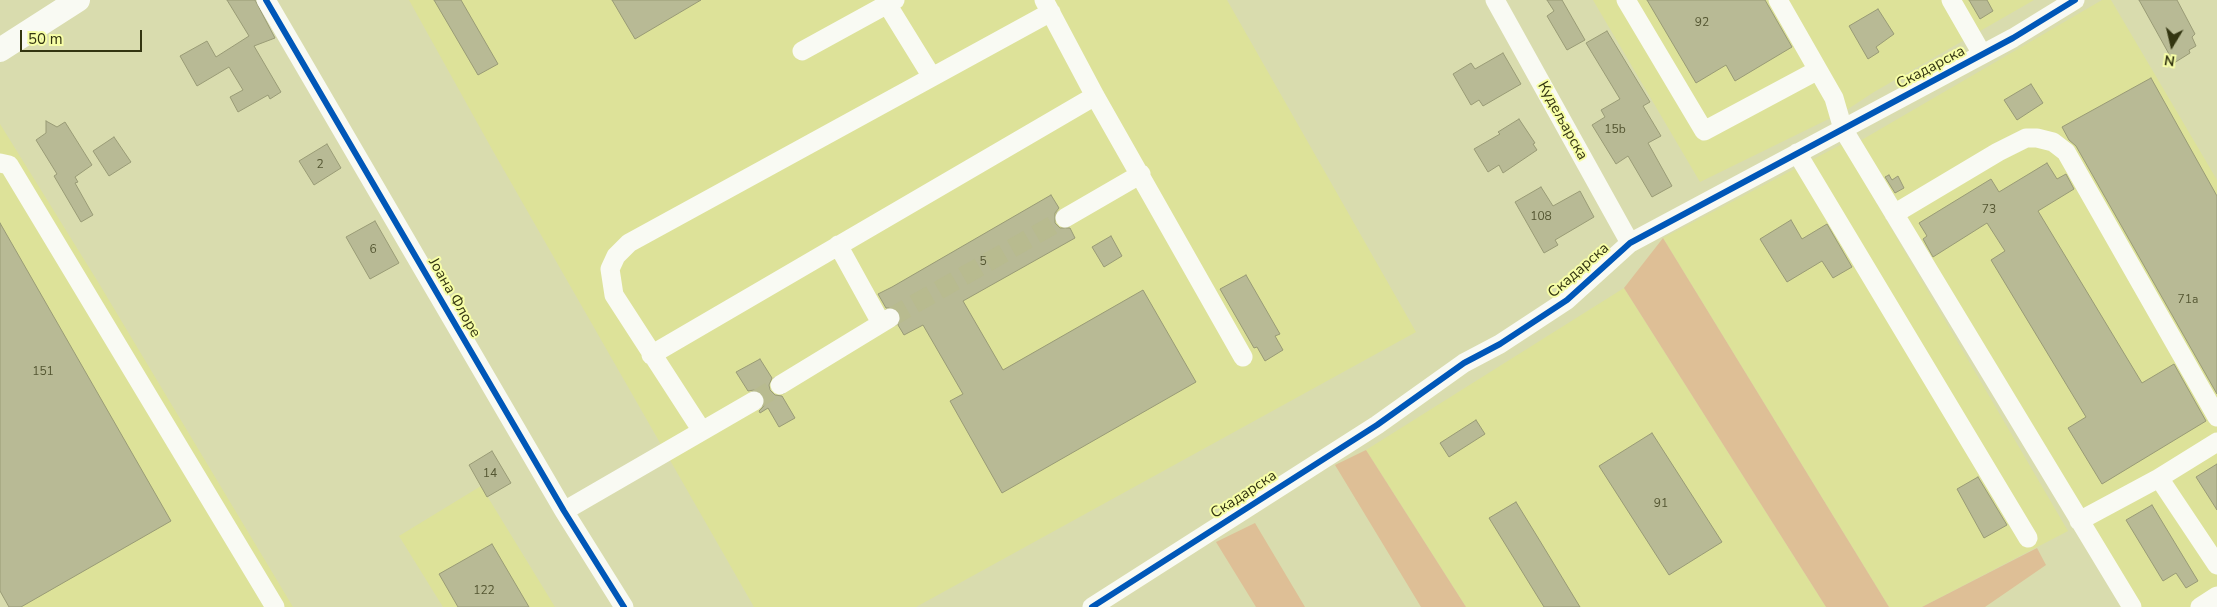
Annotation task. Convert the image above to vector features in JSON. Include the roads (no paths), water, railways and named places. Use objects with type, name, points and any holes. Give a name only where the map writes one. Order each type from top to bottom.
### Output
[{"type":"main road","points":[[0,50],[78,0]]},
{"type":"street","name":"Јоана Флоре","points":[[266,0],[564,512],[624,607]]},
{"type":"street","name":"Кудељарска","points":[[1495,0],[1630,243]]},
{"type":"street","points":[[1626,0],[1704,131],[1818,70]]},
{"type":"street","points":[[1778,0],[1834,98],[1843,128],[2132,607]]},
{"type":"street","points":[[1951,0],[1982,54]]},
{"type":"street","name":"Скадарска","points":[[1092,607],[1377,425],[1470,369],[1500,344],[1567,300],[1630,243],[1982,54],[2075,0]]},
{"type":"street","points":[[802,51],[891,2],[932,77]]},
{"type":"street","points":[[702,431],[651,355],[614,295],[610,270],[616,256],[629,243],[932,77],[1047,6],[1095,96],[1141,174],[1243,357]]},
{"type":"street","points":[[651,355],[1095,96]]},
{"type":"street","points":[[1894,214],[1998,152],[2026,138],[2037,138],[2053,142],[2066,152],[2217,417]]},
{"type":"street","points":[[1797,153],[2028,538]]},
{"type":"street","points":[[0,163],[9,165],[275,607]]},
{"type":"street","points":[[1065,218],[1141,174]]},
{"type":"street","points":[[780,385],[886,321],[838,246]]},
{"type":"street","points":[[564,512],[754,401]]},
{"type":"street","points":[[2080,521],[2159,478],[2217,442]]},
{"type":"street","points":[[2159,478],[2217,565]]},
{"type":"street","points":[[2200,607],[2217,596]]},
{"type":"tunnel","points":[[890,318],[1065,218]]},
{"type":"tunnel","points":[[754,401],[780,385]]}]
